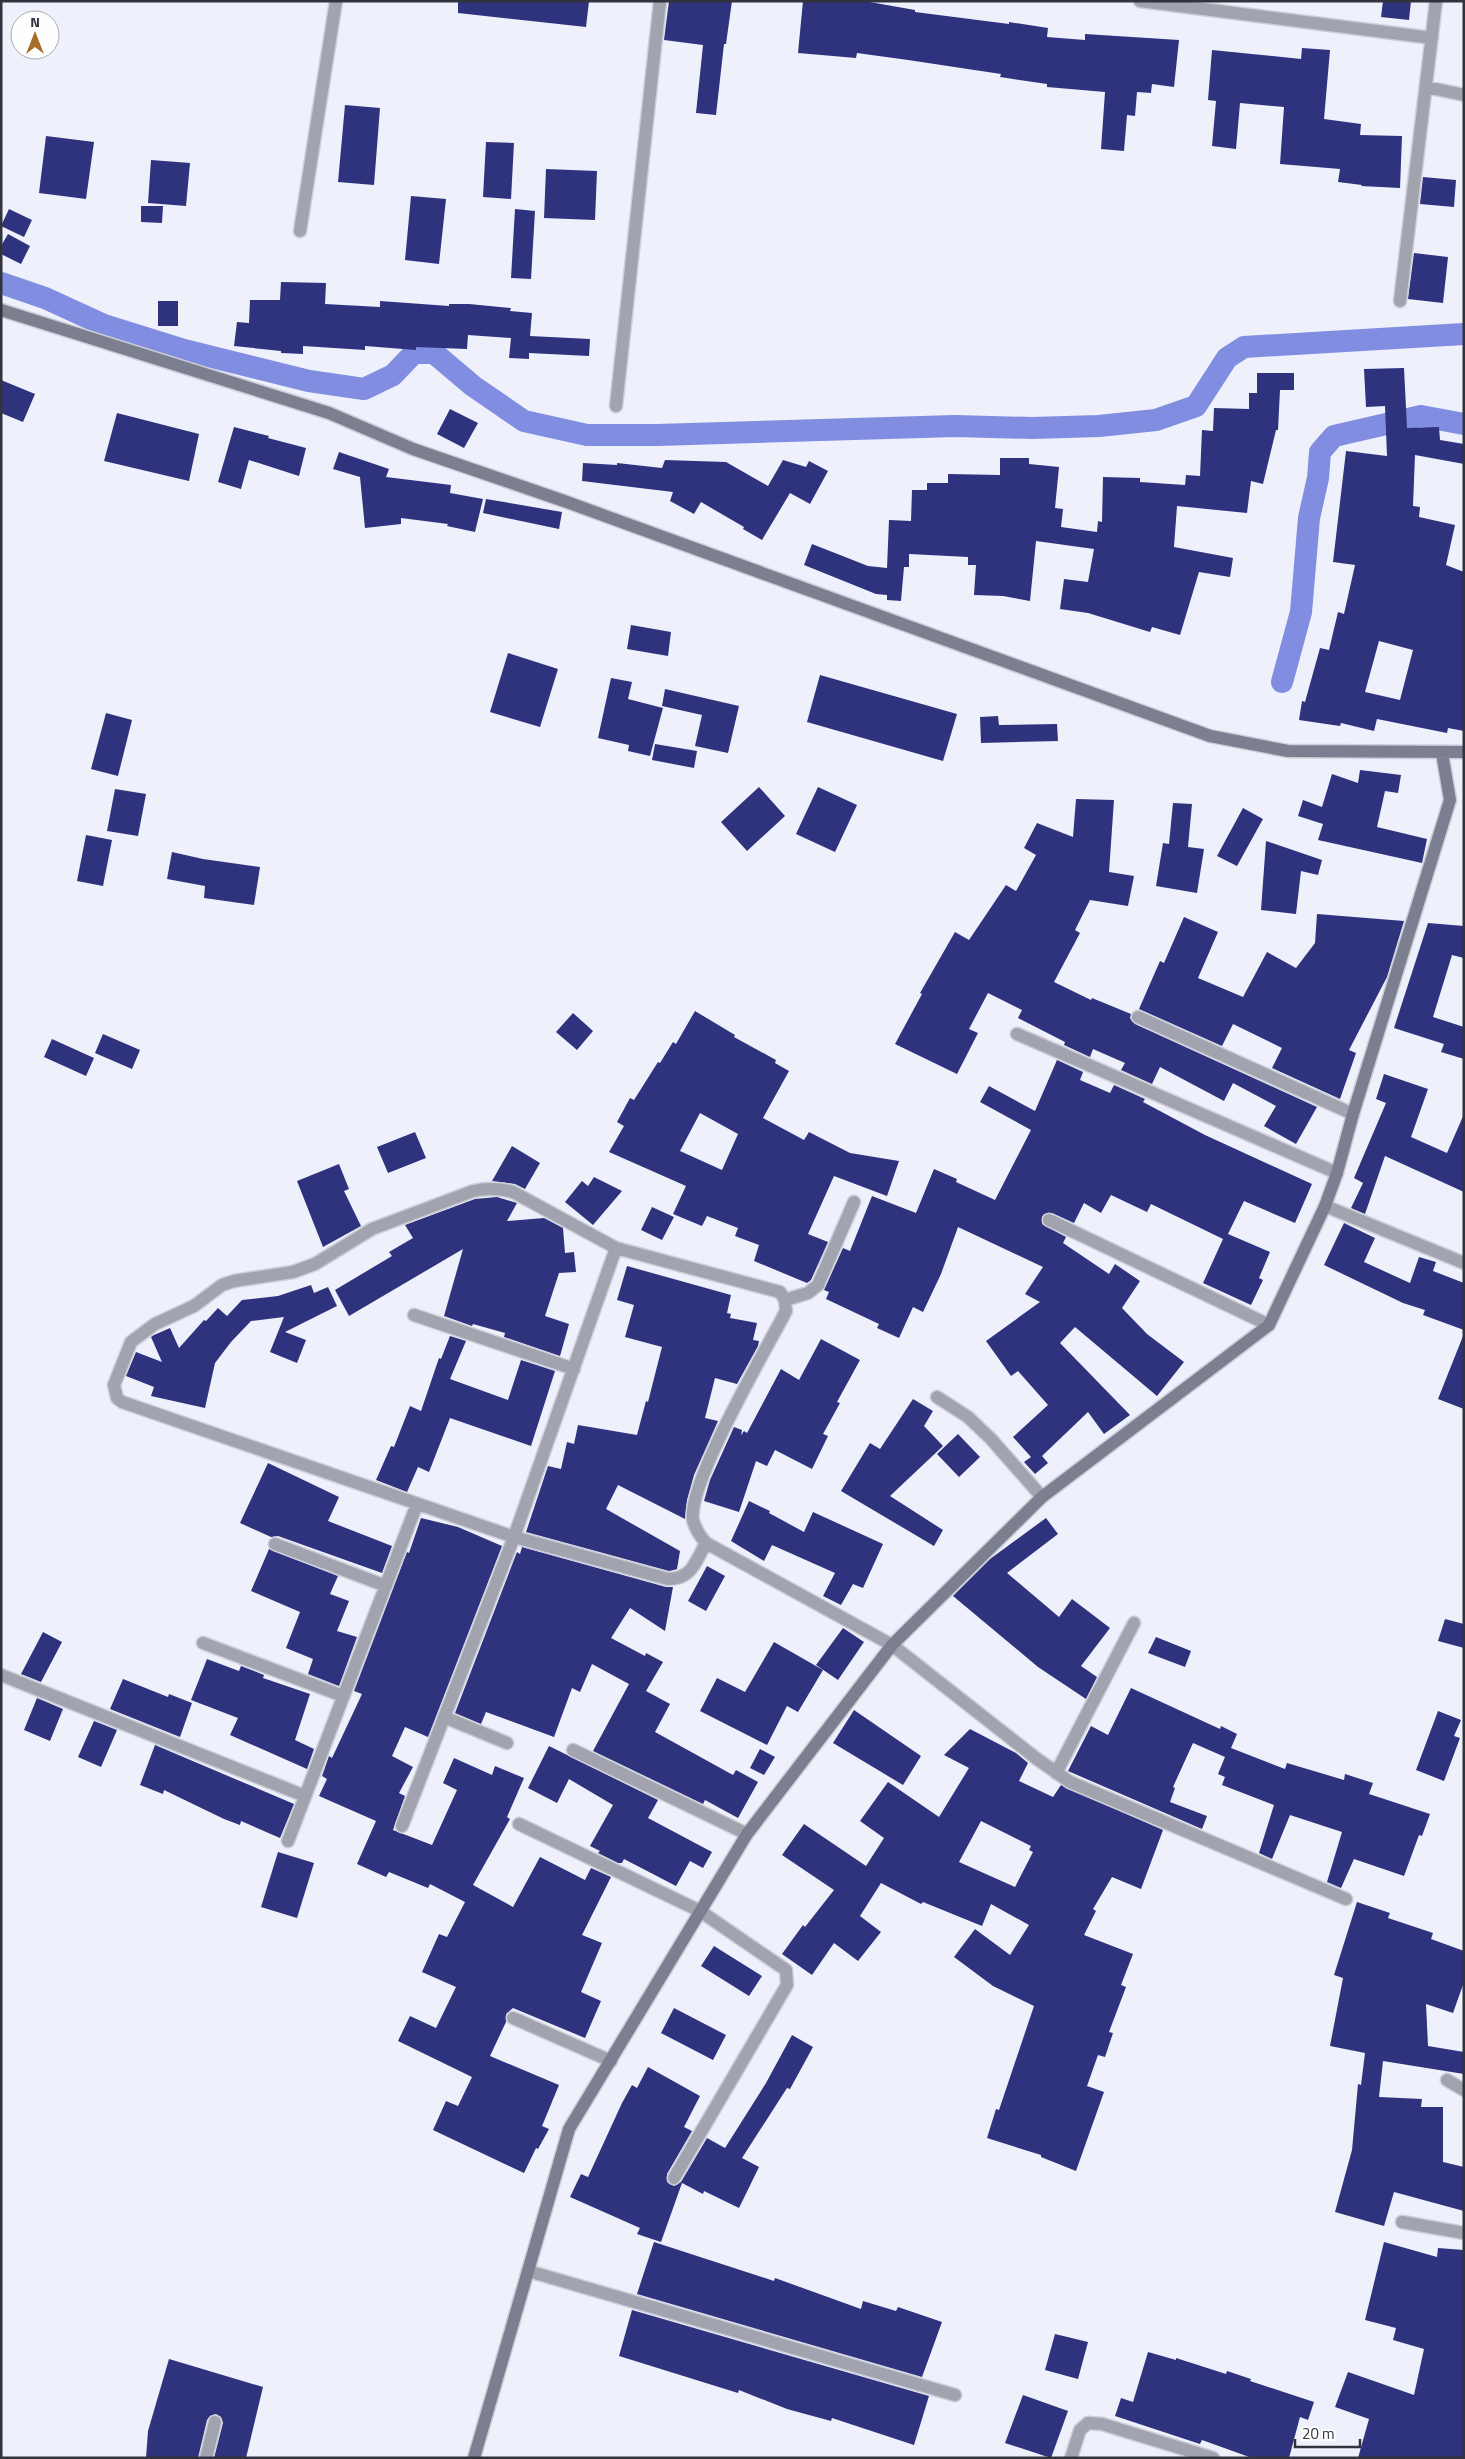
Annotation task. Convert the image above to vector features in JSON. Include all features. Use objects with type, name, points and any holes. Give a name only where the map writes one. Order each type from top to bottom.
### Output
[{"type":"main road","points":[[1,310],[329,413],[413,449],[574,504],[1210,736],[1288,751],[1464,752]]},
{"type":"main road","points":[[474,2458],[569,2129],[747,1834],[892,1645],[1042,1497],[1268,1325],[1325,1206],[1337,1173],[1353,1114],[1450,800],[1442,753]]},
{"type":"street","points":[[300,231],[336,1]]},
{"type":"street","points":[[616,406],[660,1]]},
{"type":"street","points":[[1140,1],[1432,38]]},
{"type":"street","points":[[1400,301],[1436,1]]},
{"type":"street","points":[[1426,87],[1464,95]]},
{"type":"street","points":[[1138,1017],[1353,1114]]},
{"type":"street","points":[[1017,1034],[1337,1173]]},
{"type":"street","points":[[706,1543],[688,1574],[679,1579],[668,1579],[514,1537],[122,1402],[116,1398],[114,1385],[131,1342],[155,1324],[194,1306],[222,1285],[234,1281],[293,1272],[315,1264],[372,1229],[473,1191],[496,1188],[513,1192],[616,1248],[769,1287],[780,1292],[785,1300],[786,1311],[722,1434],[699,1484],[693,1519],[698,1533],[706,1543],[892,1645],[1070,1782],[1346,1899]]},
{"type":"street","points":[[785,1300],[808,1293],[818,1285],[854,1202]]},
{"type":"street","points":[[1325,1206],[1464,1263]]},
{"type":"street","points":[[1050,1220],[1268,1325]]},
{"type":"street","points":[[402,1826],[514,1537],[616,1248]]},
{"type":"street","points":[[414,1315],[574,1369]]},
{"type":"street","points":[[937,1398],[974,1422],[1042,1497]]},
{"type":"street","points":[[288,1841],[417,1504]]},
{"type":"street","points":[[275,1544],[386,1586]]},
{"type":"street","points":[[1056,1773],[1134,1623]]},
{"type":"street","points":[[203,1643],[343,1696]]},
{"type":"street","points":[[1,1675],[305,1796]]},
{"type":"street","points":[[444,1718],[507,1743]]},
{"type":"street","points":[[573,1750],[747,1834]]},
{"type":"street","points":[[519,1824],[700,1911],[786,1970],[787,1985],[674,2178]]},
{"type":"street","points":[[513,2018],[610,2060]]},
{"type":"street","points":[[1447,2080],[1464,2090]]},
{"type":"street","points":[[1402,2222],[1464,2233]]},
{"type":"street","points":[[528,2271],[955,2395]]},
{"type":"street","points":[[206,2458],[214,2422]]},
{"type":"street","points":[[1071,2458],[1080,2430],[1088,2423],[1102,2424],[1213,2458]]},
{"type":"building","points":[[458,1],[589,1],[586,27],[458,13]]},
{"type":"building","points":[[669,1],[732,1],[726,44],[724,44],[716,115],[696,113],[703,45],[664,40]]},
{"type":"building","points":[[803,1],[864,1],[915,10],[915,12],[1009,24],[1009,22],[1048,28],[1047,37],[1085,40],[1085,34],[1179,40],[1174,87],[1152,84],[1151,93],[1137,92],[1135,116],[1127,115],[1124,151],[1101,149],[1105,92],[1047,87],[1047,84],[1000,77],[1001,74],[857,53],[856,58],[798,53]]},
{"type":"building","points":[[1383,1],[1411,1],[1409,20],[1381,17]]},
{"type":"building","points":[[1302,48],[1330,50],[1324,119],[1361,124],[1360,135],[1402,136],[1400,188],[1361,186],[1338,182],[1340,169],[1280,164],[1284,107],[1240,103],[1236,149],[1212,146],[1216,101],[1208,100],[1212,50],[1301,59]]},
{"type":"building","points":[[345,105],[380,108],[374,185],[338,182]]},
{"type":"building","points":[[46,136],[94,142],[86,199],[39,193]]},
{"type":"building","points":[[486,142],[514,143],[511,199],[483,197]]},
{"type":"building","points":[[151,160],[190,163],[186,206],[148,203]]},
{"type":"building","points":[[546,169],[597,171],[595,220],[544,218]]},
{"type":"building","points":[[1423,177],[1456,180],[1454,207],[1420,204]]},
{"type":"building","points":[[411,196],[446,199],[439,264],[405,260]]},
{"type":"building","points":[[141,206],[163,206],[162,223],[141,222]]},
{"type":"building","points":[[9,209],[32,220],[24,237],[1,226]]},
{"type":"building","points":[[515,209],[535,211],[531,279],[511,278]]},
{"type":"building","points":[[8,234],[30,246],[21,264],[1,254],[1,246]]},
{"type":"building","points":[[1414,253],[1448,257],[1443,303],[1408,299]]},
{"type":"building","points":[[281,282],[326,283],[325,304],[380,307],[380,301],[449,306],[449,304],[469,304],[511,308],[510,311],[532,313],[530,336],[590,339],[589,356],[529,353],[529,359],[509,358],[511,338],[468,335],[467,349],[416,347],[416,350],[365,346],[365,350],[303,346],[303,354],[281,353],[281,351],[234,346],[237,322],[249,323],[250,300],[280,300]]},
{"type":"building","points":[[158,301],[178,301],[178,326],[158,326]]},
{"type":"building","points":[[1404,368],[1407,428],[1439,427],[1440,440],[1464,444],[1464,464],[1415,455],[1413,506],[1420,507],[1419,517],[1455,525],[1446,565],[1464,572],[1464,731],[1448,728],[1447,733],[1377,719],[1374,731],[1341,723],[1340,726],[1299,720],[1302,701],[1305,702],[1320,648],[1329,650],[1338,612],[1344,614],[1355,565],[1333,562],[1346,451],[1387,456],[1385,406],[1366,407],[1364,369]],"holes":[[[1379,641],[1413,650],[1400,700],[1365,692]]]},
{"type":"building","points":[[1257,373],[1294,373],[1294,390],[1280,390],[1278,430],[1276,430],[1263,484],[1251,481],[1247,513],[1177,506],[1174,547],[1233,558],[1230,577],[1199,572],[1180,635],[1152,627],[1150,632],[1088,613],[1060,609],[1064,579],[1088,582],[1094,549],[1036,541],[1030,601],[1003,596],[974,595],[976,565],[968,565],[968,557],[909,554],[909,567],[904,567],[901,601],[887,600],[887,595],[876,594],[804,565],[812,544],[868,566],[887,568],[889,520],[911,521],[912,490],[927,490],[927,483],[948,483],[948,474],[1000,475],[1000,458],[1029,458],[1029,464],[1059,467],[1055,508],[1063,509],[1061,527],[1097,532],[1098,521],[1102,522],[1103,477],[1140,478],[1140,482],[1185,485],[1186,475],[1200,476],[1202,430],[1213,431],[1214,408],[1249,409],[1249,393],[1257,393]]},
{"type":"building","points":[[1,380],[35,394],[23,422],[1,413]]},
{"type":"building","points":[[450,409],[478,423],[464,448],[437,434]]},
{"type":"building","points":[[117,413],[199,434],[189,481],[104,461]]},
{"type":"building","points":[[234,427],[306,448],[299,476],[249,460],[241,489],[218,482]]},
{"type":"building","points":[[339,452],[389,469],[386,477],[451,485],[450,493],[483,499],[475,532],[447,526],[448,524],[401,518],[401,524],[365,528],[360,477],[333,469]]},
{"type":"building","points":[[665,460],[726,462],[768,486],[783,460],[806,467],[809,461],[828,471],[810,504],[790,493],[762,540],[743,529],[744,527],[701,502],[694,514],[670,501],[673,492],[582,481],[583,463],[617,465],[617,463],[662,468]]},
{"type":"building","points":[[486,499],[562,512],[559,529],[483,513]]},
{"type":"building","points":[[631,625],[671,632],[668,656],[627,649]]},
{"type":"building","points":[[508,653],[558,669],[540,727],[490,712]]},
{"type":"building","points":[[820,675],[957,714],[943,761],[807,722]]},
{"type":"building","points":[[611,678],[632,682],[628,699],[663,708],[650,756],[628,751],[629,745],[598,738]]},
{"type":"building","points":[[665,689],[739,706],[728,753],[695,746],[702,715],[662,706]]},
{"type":"building","points":[[106,713],[132,720],[118,776],[91,769]]},
{"type":"building","points":[[998,716],[999,725],[1057,724],[1058,741],[981,743],[980,717]]},
{"type":"building","points":[[655,744],[697,751],[694,768],[652,760]]},
{"type":"building","points":[[1360,770],[1401,775],[1398,793],[1385,791],[1377,827],[1427,839],[1422,863],[1318,840],[1323,824],[1298,816],[1303,800],[1322,807],[1332,774],[1358,783]]},
{"type":"building","points":[[759,787],[785,816],[747,851],[721,822]]},
{"type":"building","points":[[818,787],[857,805],[835,852],[796,834]]},
{"type":"building","points":[[115,789],[146,794],[138,836],[107,831]]},
{"type":"building","points":[[1076,799],[1114,800],[1109,872],[1134,876],[1128,906],[1090,900],[1075,930],[1080,933],[1054,982],[1091,1000],[1092,998],[1131,1014],[1130,1018],[1135,1024],[1317,1107],[1296,1144],[1264,1126],[1276,1106],[1233,1083],[1224,1101],[1160,1067],[1152,1084],[1121,1070],[1125,1063],[1093,1049],[1090,1057],[1064,1045],[1065,1042],[1018,1018],[1022,1010],[988,993],[969,1029],[978,1033],[957,1074],[895,1044],[922,994],[920,993],[955,932],[969,940],[1006,885],[1016,891],[1036,855],[1024,848],[1037,823],[1073,837]]},
{"type":"building","points":[[1173,803],[1192,804],[1188,847],[1204,849],[1197,893],[1156,886],[1163,843],[1169,844]]},
{"type":"building","points":[[1243,808],[1263,819],[1237,866],[1217,856]]},
{"type":"building","points":[[86,835],[112,840],[103,886],[77,881]]},
{"type":"building","points":[[1266,841],[1322,860],[1318,875],[1301,871],[1296,914],[1261,910]]},
{"type":"building","points":[[172,852],[203,859],[260,867],[254,905],[204,898],[205,886],[167,879]]},
{"type":"building","points":[[1317,914],[1404,921],[1387,977],[1349,1050],[1356,1053],[1340,1099],[1272,1068],[1282,1048],[1233,1024],[1222,1046],[1139,1009],[1160,961],[1164,963],[1184,917],[1218,932],[1198,978],[1243,997],[1267,952],[1296,968],[1315,943]]},
{"type":"building","points":[[1428,923],[1464,926],[1464,958],[1452,955],[1433,1017],[1464,1027],[1464,1059],[1441,1052],[1444,1044],[1394,1028]]},
{"type":"building","points":[[695,1011],[735,1035],[734,1037],[776,1060],[775,1063],[789,1071],[763,1118],[804,1140],[809,1132],[850,1153],[899,1161],[887,1196],[834,1176],[808,1234],[828,1242],[811,1280],[807,1283],[754,1261],[759,1245],[735,1236],[738,1228],[707,1216],[702,1226],[673,1214],[686,1186],[609,1152],[624,1126],[617,1122],[630,1098],[634,1100],[673,1042],[676,1044]],"holes":[[[700,1113],[738,1134],[722,1170],[680,1151]]]},
{"type":"building","points":[[573,1013],[593,1031],[577,1050],[556,1032]]},
{"type":"building","points":[[103,1034],[140,1050],[132,1069],[95,1053]]},
{"type":"building","points":[[52,1039],[94,1058],[86,1076],[44,1057]]},
{"type":"building","points":[[1057,1060],[1083,1072],[1080,1080],[1110,1093],[1114,1085],[1145,1099],[1143,1102],[1205,1135],[1312,1184],[1295,1223],[1244,1201],[1228,1234],[1270,1252],[1259,1278],[1263,1280],[1251,1305],[1203,1283],[1223,1239],[1151,1204],[1147,1212],[1111,1195],[1101,1213],[1084,1203],[1074,1223],[1052,1213],[1044,1214],[1042,1224],[1066,1237],[1063,1243],[1109,1274],[1115,1264],[1140,1281],[1122,1308],[1147,1334],[1184,1362],[1157,1396],[1075,1327],[1060,1343],[1130,1415],[1104,1434],[1088,1412],[1042,1456],[1048,1463],[1035,1474],[1024,1462],[1031,1457],[1013,1437],[1048,1405],[1018,1371],[1011,1376],[986,1341],[1040,1302],[1025,1294],[1043,1267],[958,1227],[941,1274],[923,1312],[913,1307],[899,1338],[877,1328],[879,1324],[826,1299],[829,1292],[824,1290],[843,1248],[850,1251],[872,1196],[916,1213],[934,1169],[957,1179],[956,1182],[995,1200],[1031,1130],[980,1102],[989,1086],[1035,1111]]},
{"type":"building","points":[[1384,1074],[1428,1089],[1411,1137],[1447,1153],[1464,1114],[1464,1192],[1385,1156],[1365,1214],[1351,1208],[1363,1183],[1354,1178],[1386,1103],[1376,1099]]},
{"type":"building","points":[[415,1132],[426,1158],[388,1173],[377,1147]]},
{"type":"building","points":[[512,1146],[540,1163],[525,1189],[515,1184],[492,1181]]},
{"type":"building","points":[[339,1164],[349,1189],[344,1191],[361,1226],[323,1247],[297,1181]]},
{"type":"building","points":[[594,1177],[622,1191],[593,1225],[565,1202],[582,1181],[588,1186]]},
{"type":"building","points":[[497,1197],[517,1203],[507,1221],[544,1218],[563,1228],[565,1253],[574,1252],[576,1272],[559,1273],[545,1316],[569,1324],[560,1356],[504,1337],[505,1333],[473,1324],[472,1326],[444,1316],[463,1249],[349,1316],[335,1290],[392,1256],[389,1252],[413,1238],[405,1225],[475,1199]]},
{"type":"building","points":[[652,1207],[674,1217],[662,1240],[641,1230]]},
{"type":"building","points":[[1344,1223],[1375,1238],[1364,1262],[1410,1283],[1419,1257],[1436,1262],[1433,1271],[1464,1283],[1464,1330],[1423,1315],[1425,1310],[1403,1303],[1324,1265]]},
{"type":"building","points":[[627,1266],[731,1295],[727,1313],[731,1314],[730,1318],[757,1323],[753,1340],[759,1341],[758,1346],[737,1384],[715,1378],[705,1418],[718,1421],[694,1475],[687,1500],[685,1519],[618,1485],[606,1509],[680,1551],[677,1569],[669,1571],[526,1532],[548,1466],[561,1469],[567,1442],[574,1444],[578,1425],[637,1435],[646,1401],[648,1402],[662,1347],[625,1337],[634,1305],[617,1300]]},
{"type":"building","points":[[311,1285],[314,1293],[328,1287],[337,1306],[285,1332],[306,1340],[297,1363],[270,1352],[284,1317],[251,1321],[231,1342],[215,1363],[205,1408],[151,1396],[154,1387],[126,1376],[136,1352],[162,1362],[151,1337],[154,1335],[170,1328],[179,1348],[204,1320],[206,1321],[218,1308],[227,1316],[242,1300],[278,1296]]},
{"type":"building","points":[[450,1336],[466,1341],[450,1379],[508,1400],[521,1360],[555,1371],[531,1446],[450,1418],[429,1472],[418,1467],[407,1492],[376,1480],[391,1446],[394,1447],[410,1406],[421,1411],[439,1358],[441,1359]]},
{"type":"building","points":[[1464,1337],[1464,1409],[1438,1399]]},
{"type":"building","points":[[821,1339],[860,1360],[837,1402],[840,1403],[823,1434],[828,1436],[812,1469],[775,1450],[767,1466],[756,1461],[739,1512],[704,1501],[710,1480],[734,1427],[742,1430],[741,1435],[744,1431],[747,1433],[781,1369],[799,1380]]},
{"type":"building","points":[[913,1399],[933,1411],[924,1426],[943,1446],[890,1496],[943,1530],[934,1546],[841,1491],[870,1443],[880,1449]]},
{"type":"building","points":[[958,1434],[980,1457],[959,1477],[937,1454]]},
{"type":"building","points":[[268,1463],[339,1497],[328,1521],[392,1546],[382,1573],[278,1536],[271,1537],[240,1523]]},
{"type":"building","points":[[749,1501],[770,1511],[769,1513],[804,1532],[813,1512],[883,1544],[863,1588],[853,1584],[841,1605],[823,1596],[835,1573],[772,1545],[764,1561],[731,1541]]},
{"type":"building","points":[[421,1518],[458,1527],[502,1546],[428,1737],[405,1727],[392,1756],[413,1767],[399,1793],[405,1796],[393,1830],[432,1845],[457,1790],[443,1783],[454,1758],[492,1775],[495,1766],[524,1778],[507,1817],[510,1819],[473,1885],[513,1907],[540,1857],[585,1880],[591,1868],[611,1877],[582,1935],[602,1943],[581,1992],[601,2001],[585,2038],[513,2008],[506,2014],[506,2022],[490,2056],[559,2085],[542,2126],[549,2129],[538,2149],[536,2148],[524,2173],[433,2130],[446,2101],[458,2106],[472,2077],[398,2041],[410,2016],[436,2028],[456,1987],[422,1972],[439,1934],[447,1937],[465,1902],[430,1884],[428,1888],[389,1872],[386,1877],[357,1864],[376,1821],[319,1796],[327,1779],[322,1776],[329,1756],[332,1758],[362,1694],[354,1691]]},
{"type":"building","points":[[1046,1518],[1058,1534],[1007,1573],[1059,1617],[1072,1599],[1110,1628],[1081,1666],[1097,1677],[1086,1699],[1038,1667],[953,1596],[990,1559]]},
{"type":"building","points":[[522,1547],[666,1587],[673,1587],[665,1631],[630,1608],[611,1638],[645,1656],[646,1653],[663,1662],[646,1691],[670,1704],[655,1732],[733,1775],[736,1770],[758,1782],[738,1818],[705,1800],[703,1804],[593,1751],[629,1684],[592,1664],[580,1692],[572,1688],[554,1737],[486,1712],[481,1724],[455,1713],[517,1552],[520,1554]]},
{"type":"building","points":[[269,1549],[338,1576],[330,1594],[349,1601],[337,1631],[357,1637],[339,1686],[308,1674],[313,1659],[286,1648],[300,1612],[251,1591]]},
{"type":"building","points":[[707,1566],[725,1576],[706,1611],[688,1601]]},
{"type":"building","points":[[1445,1619],[1464,1624],[1464,1648],[1438,1641]]},
{"type":"building","points":[[843,1628],[864,1642],[838,1680],[816,1665]]},
{"type":"building","points":[[43,1632],[62,1642],[41,1682],[21,1674]]},
{"type":"building","points":[[1156,1637],[1191,1651],[1185,1667],[1148,1653]]},
{"type":"building","points":[[774,1642],[823,1670],[798,1712],[787,1706],[767,1745],[700,1711],[717,1678],[745,1692]]},
{"type":"building","points":[[207,1659],[239,1671],[241,1666],[264,1675],[263,1678],[310,1694],[295,1740],[314,1749],[307,1769],[230,1735],[238,1718],[191,1700]]},
{"type":"building","points":[[123,1679],[168,1697],[169,1694],[192,1703],[180,1737],[110,1709]]},
{"type":"building","points":[[1131,1688],[1220,1729],[1221,1726],[1237,1734],[1231,1748],[1285,1769],[1287,1763],[1344,1780],[1345,1774],[1373,1783],[1369,1794],[1430,1814],[1422,1836],[1419,1835],[1404,1876],[1354,1859],[1341,1888],[1327,1882],[1342,1832],[1290,1815],[1272,1859],[1259,1853],[1274,1805],[1222,1785],[1225,1777],[1218,1774],[1225,1757],[1193,1743],[1173,1787],[1175,1788],[1170,1802],[1207,1816],[1202,1829],[1068,1771],[1091,1726],[1108,1735]]},
{"type":"building","points":[[37,1698],[63,1709],[50,1741],[24,1730]]},
{"type":"building","points":[[854,1710],[921,1756],[903,1785],[833,1743]]},
{"type":"building","points":[[1438,1711],[1461,1720],[1454,1736],[1460,1738],[1444,1781],[1416,1770]]},
{"type":"building","points":[[94,1721],[117,1730],[101,1767],[78,1757]]},
{"type":"building","points":[[970,1729],[1016,1753],[1028,1763],[1019,1781],[1053,1797],[1061,1785],[1163,1830],[1141,1889],[1112,1877],[1093,1909],[1096,1911],[1084,1935],[1133,1954],[1121,1985],[1126,1987],[1109,2032],[1113,2033],[1105,2057],[1098,2055],[1087,2086],[1104,2092],[1076,2171],[1041,2157],[1041,2155],[987,2138],[996,2109],[999,2110],[1034,2006],[993,1986],[954,1957],[975,1929],[1010,1955],[1029,1925],[991,1904],[982,1926],[923,1902],[921,1904],[881,1883],[860,1916],[881,1932],[858,1961],[834,1943],[812,1975],[782,1954],[803,1925],[805,1927],[834,1890],[782,1855],[804,1824],[866,1866],[884,1838],[860,1821],[888,1782],[939,1817],[969,1768],[944,1755]],"holes":[[[981,1821],[1031,1846],[1029,1850],[1033,1852],[1015,1887],[959,1862]]]},
{"type":"building","points":[[155,1745],[294,1804],[280,1838],[241,1821],[240,1825],[224,1819],[164,1790],[163,1794],[140,1785]]},
{"type":"building","points":[[549,1746],[658,1800],[648,1818],[712,1852],[703,1868],[690,1861],[676,1886],[624,1859],[622,1863],[618,1863],[598,1853],[600,1851],[590,1846],[613,1805],[569,1779],[557,1803],[528,1788]]},
{"type":"building","points":[[760,1749],[775,1757],[764,1775],[750,1768]]},
{"type":"building","points":[[278,1852],[314,1863],[297,1918],[261,1907]]},
{"type":"building","points":[[1357,1902],[1390,1913],[1388,1918],[1433,1933],[1431,1939],[1464,1951],[1464,1982],[1453,2013],[1426,2004],[1428,2046],[1464,2052],[1464,2074],[1383,2061],[1379,2097],[1422,2099],[1421,2107],[1443,2107],[1443,2162],[1464,2167],[1464,2211],[1394,2192],[1384,2226],[1335,2212],[1352,2150],[1358,2084],[1361,2085],[1365,2053],[1330,2046],[1343,1978],[1334,1975]]},
{"type":"building","points":[[714,1946],[762,1976],[749,1996],[701,1966]]},
{"type":"building","points":[[674,2008],[726,2035],[713,2060],[661,2033]]},
{"type":"building","points":[[792,2035],[813,2047],[790,2089],[787,2088],[742,2158],[759,2167],[739,2208],[704,2191],[703,2194],[682,2183],[661,2242],[637,2234],[640,2228],[570,2197],[581,2174],[588,2177],[622,2103],[632,2085],[637,2088],[648,2067],[700,2096],[684,2127],[692,2131],[667,2174],[667,2182],[674,2186],[681,2182],[707,2138],[725,2148],[766,2083]]},
{"type":"building","points":[[654,2242],[774,2281],[775,2278],[861,2309],[863,2301],[896,2311],[898,2307],[942,2322],[922,2377],[637,2294]]},
{"type":"building","points":[[1384,2242],[1437,2257],[1438,2248],[1464,2250],[1464,2458],[1358,2458],[1369,2419],[1335,2407],[1348,2372],[1414,2395],[1424,2349],[1393,2340],[1396,2328],[1365,2320]]},
{"type":"building","points":[[632,2310],[929,2396],[914,2445],[832,2418],[831,2421],[787,2409],[739,2390],[738,2393],[619,2356]]},
{"type":"building","points":[[1055,2334],[1088,2342],[1078,2379],[1045,2370]]},
{"type":"building","points":[[1148,2352],[1176,2360],[1176,2358],[1226,2374],[1227,2371],[1251,2379],[1250,2381],[1314,2402],[1308,2420],[1300,2417],[1289,2458],[1252,2458],[1202,2440],[1200,2444],[1115,2416],[1121,2398],[1133,2402]]},
{"type":"building","points":[[169,2359],[263,2387],[246,2458],[214,2458],[223,2423],[221,2417],[216,2414],[210,2416],[207,2420],[198,2458],[146,2458],[148,2431]]},
{"type":"building","points":[[1023,2395],[1068,2411],[1051,2458],[1005,2443]]},
{"type":"waterway","points":[[1,283],[45,298],[104,325],[184,350],[309,381],[364,389],[393,375],[414,353],[434,353],[473,386],[524,421],[587,435],[657,435],[955,426],[1032,428],[1099,426],[1156,420],[1196,406],[1227,358],[1244,347],[1464,334]]},
{"type":"waterway","points":[[1282,682],[1301,612],[1309,518],[1318,478],[1320,452],[1334,436],[1421,416],[1464,424]]}]
